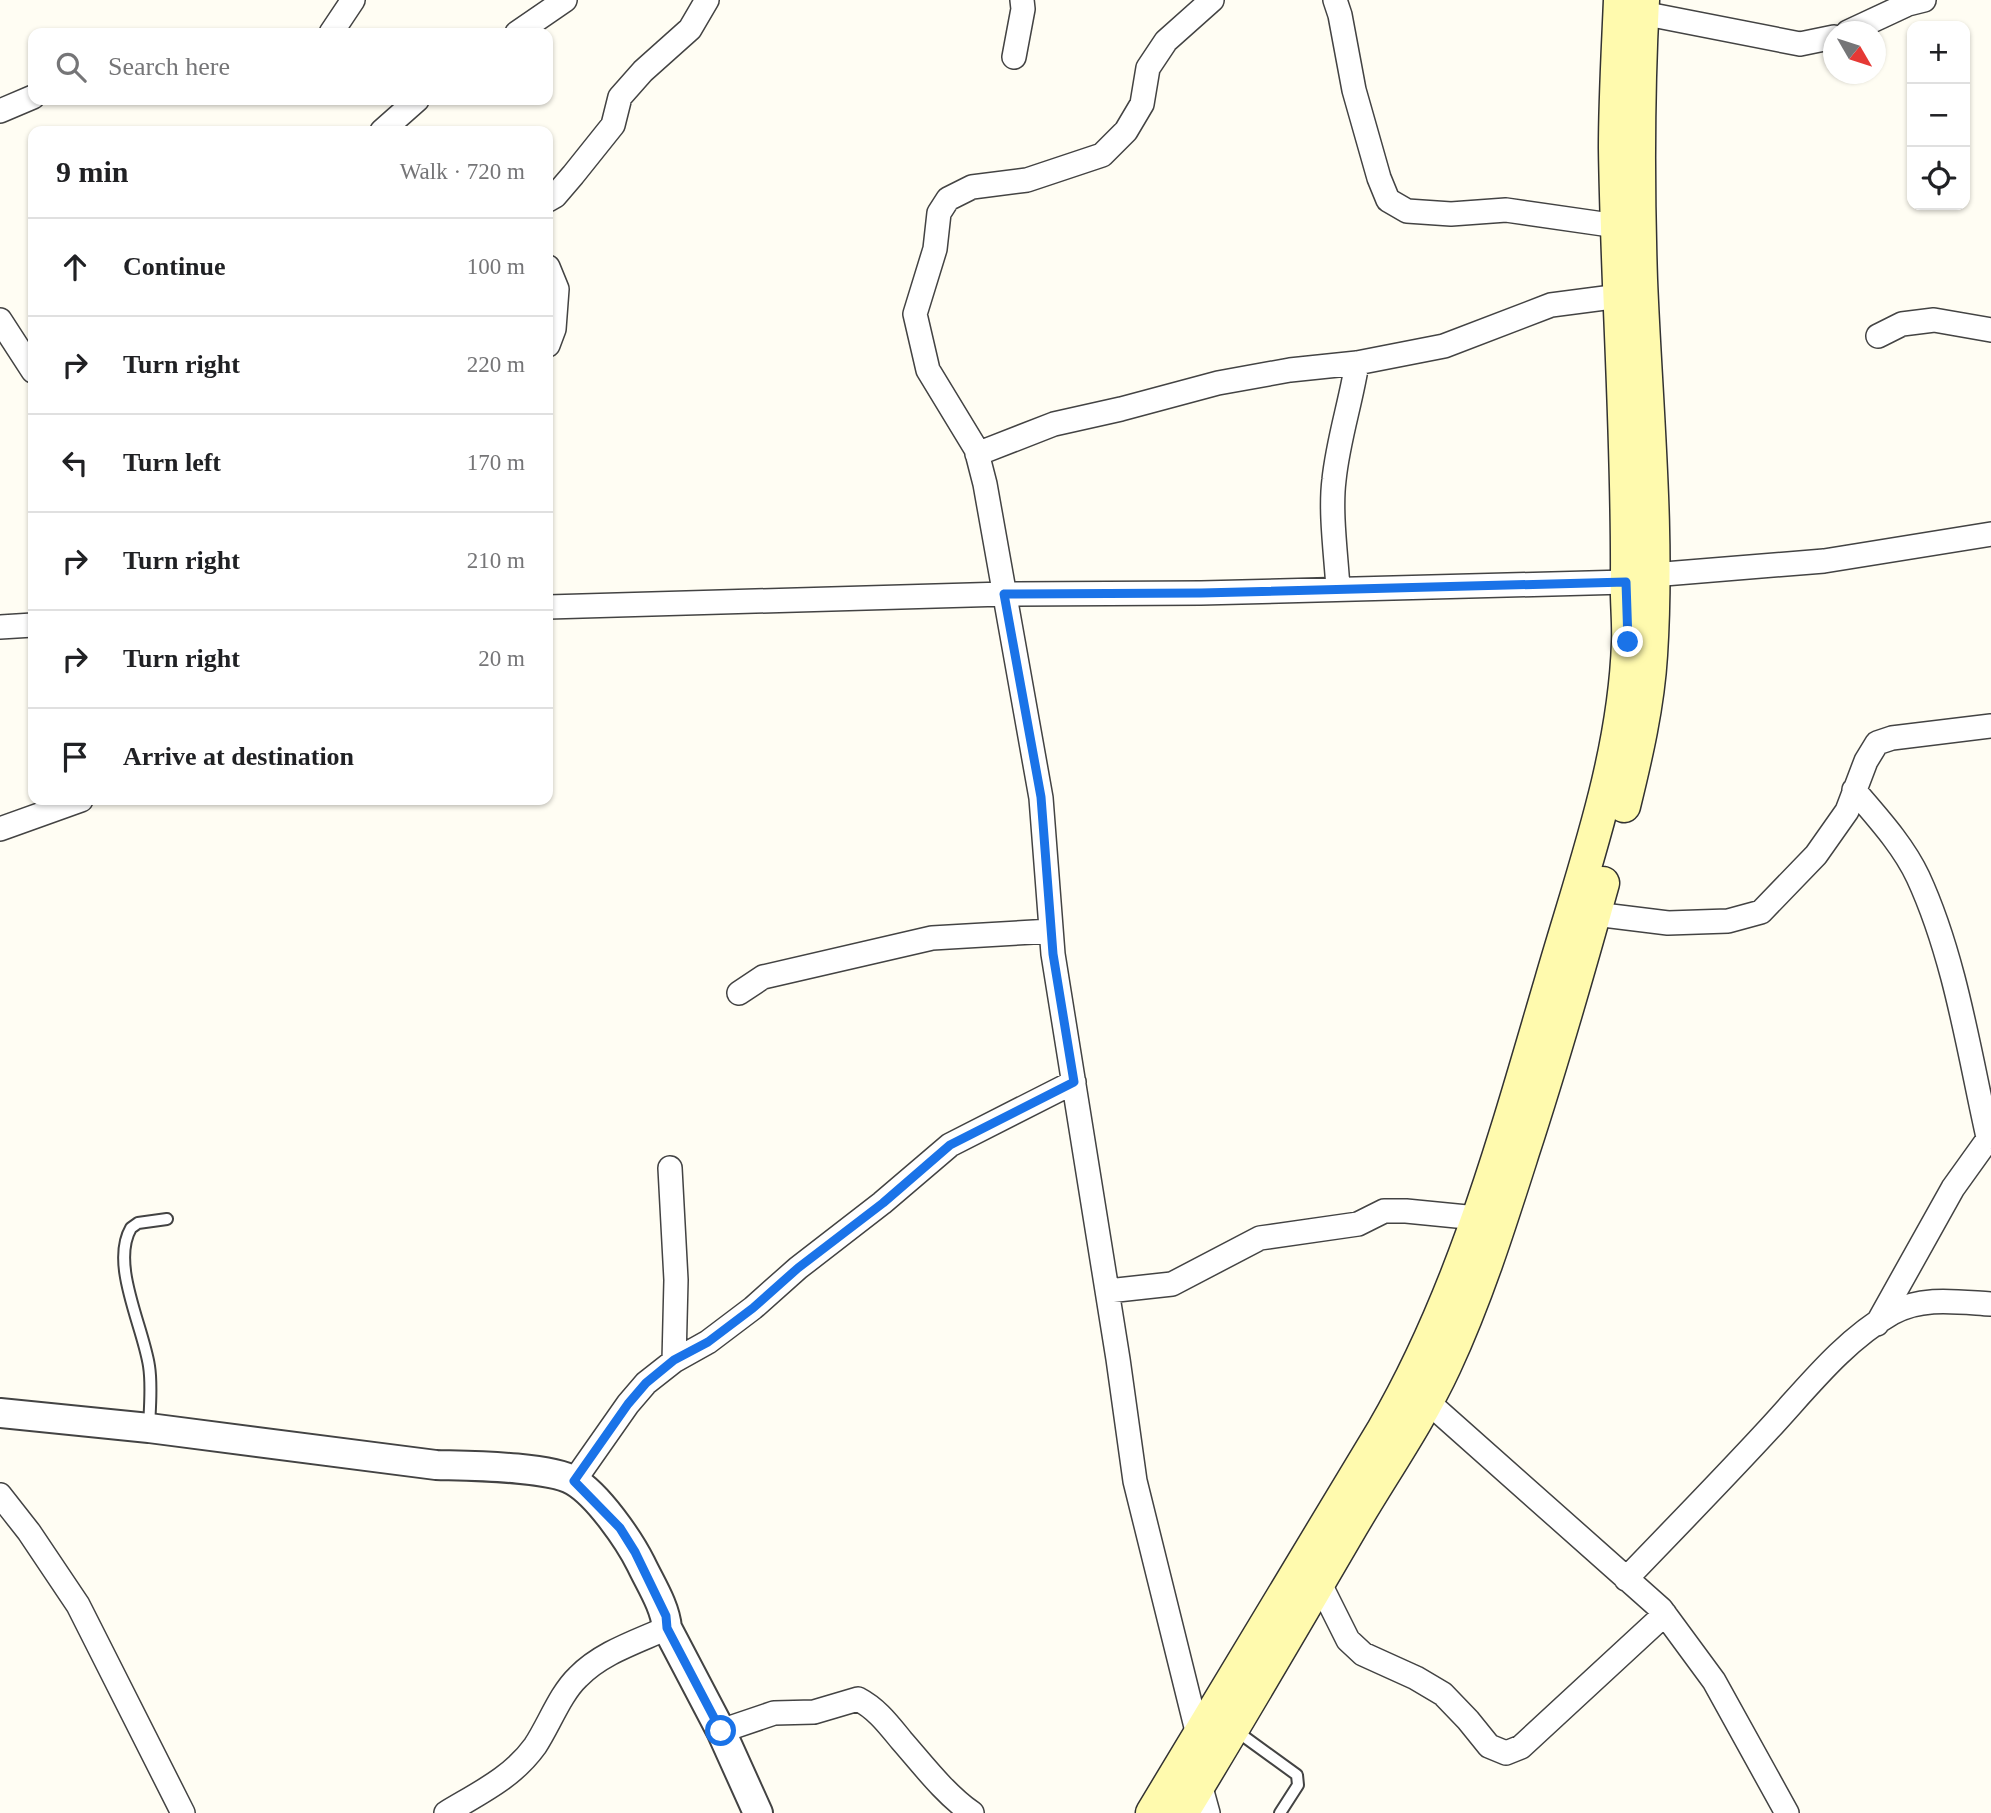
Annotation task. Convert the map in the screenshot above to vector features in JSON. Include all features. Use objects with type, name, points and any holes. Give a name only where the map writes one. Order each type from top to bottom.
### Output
[{"type":"main road","points":[[1182,1813],[1204,1798],[1234,1730],[1319,1582],[1428,1402],[1447,1363],[1484,1271],[1546,1080],[1595,914],[1639,746],[1651,657],[1639,579],[1627,534],[1615,145],[1635,4]]},
{"type":"main road","points":[[1152,1813],[1408,1388],[1432,1335],[1477,1218],[1588,864],[1612,766],[1622,705],[1628,642],[1639,579],[1649,434],[1641,278],[1640,50],[1635,4]]},
{"type":"street","points":[[334,28],[353,0]]},
{"type":"street","points":[[524,28],[565,0]]},
{"type":"street","points":[[553,197],[613,125],[620,97],[643,71],[690,29],[707,0]]},
{"type":"street","points":[[1014,57],[1023,9],[1022,0]]},
{"type":"street","points":[[1198,1735],[1135,1481],[1108,1290],[1051,931],[1041,797],[985,484],[977,454],[960,420],[928,370],[915,314],[935,249],[939,213],[948,199],[972,187],[1027,180],[1102,155],[1126,131],[1142,104],[1148,68],[1166,41],[1212,0]]},
{"type":"street","points":[[1335,0],[1353,90],[1388,200],[1408,211],[1451,214],[1506,210],[1617,226]]},
{"type":"street","points":[[1872,21],[1908,4],[1924,0]]},
{"type":"street","points":[[1635,4],[1800,44],[1823,39]]},
{"type":"street","points":[[0,111],[28,99]]},
{"type":"street","points":[[386,126],[403,105]]},
{"type":"street","points":[[553,281],[556,289],[553,332]]},
{"type":"street","points":[[977,454],[1054,424],[1218,383],[1290,370],[1357,363],[1444,346],[1551,305],[1620,296]]},
{"type":"street","points":[[0,320],[28,363]]},
{"type":"street","points":[[1878,336],[1902,324],[1934,320],[1991,330]]},
{"type":"street","points":[[1338,588],[1333,483],[1357,363]]},
{"type":"street","points":[[553,607],[1004,594],[1201,593],[1639,579],[1824,561],[1991,534]]},
{"type":"street","points":[[0,627],[28,625]]},
{"type":"street","points":[[1595,914],[1668,923],[1728,922],[1761,912],[1816,855],[1847,811],[1866,761],[1877,743],[1892,738],[1991,726]]},
{"type":"street","points":[[1854,790],[1888,829],[1918,876],[1946,953],[1990,1136],[1952,1188],[1876,1325]]},
{"type":"street","points":[[0,829],[68,805]]},
{"type":"street","points":[[739,993],[763,977],[932,938],[1051,931]]},
{"type":"street","points":[[574,1481],[628,1404],[646,1383],[674,1360],[708,1342],[753,1308],[798,1268],[883,1203],[950,1145],[1074,1082]]},
{"type":"street","points":[[670,1168],[676,1280],[674,1360]]},
{"type":"street","points":[[1108,1290],[1172,1284],[1261,1238],[1358,1224],[1384,1211],[1477,1218]]},
{"type":"street","points":[[1626,1579],[1820,1372],[1854,1340],[1894,1312],[1929,1301],[1991,1304]]},
{"type":"street","points":[[1428,1402],[1665,1614],[1714,1681],[1787,1813]]},
{"type":"street","points":[[0,1413],[149,1428],[436,1465],[478,1466],[551,1474],[574,1481],[620,1528],[635,1552],[666,1616],[667,1628],[721,1731],[758,1813]]},
{"type":"street","points":[[0,1494],[78,1605],[183,1813]]},
{"type":"street","points":[[1319,1582],[1348,1640],[1363,1654],[1416,1678],[1443,1694],[1489,1746],[1506,1753],[1521,1748],[1665,1614]]},
{"type":"street","points":[[446,1813],[489,1790],[519,1766],[536,1745],[575,1679],[596,1661],[667,1628]]},
{"type":"street","points":[[721,1731],[774,1713],[814,1713],[858,1699],[874,1707],[912,1753],[962,1806],[972,1813]]},
{"type":"lane","points":[[149,1428],[149,1367],[129,1288],[124,1247],[131,1228],[138,1223],[167,1219]]},
{"type":"lane","points":[[1234,1730],[1297,1775],[1298,1785],[1280,1813]]},
{"type":"route","points":[[721,1731],[667,1628],[666,1616],[635,1552],[620,1528],[574,1481],[628,1404],[646,1383],[674,1360],[708,1342],[753,1308],[798,1268],[883,1203],[950,1145],[1074,1082],[1053,954],[1041,797],[1004,594],[1201,593],[1626,582],[1628,642]]}]
